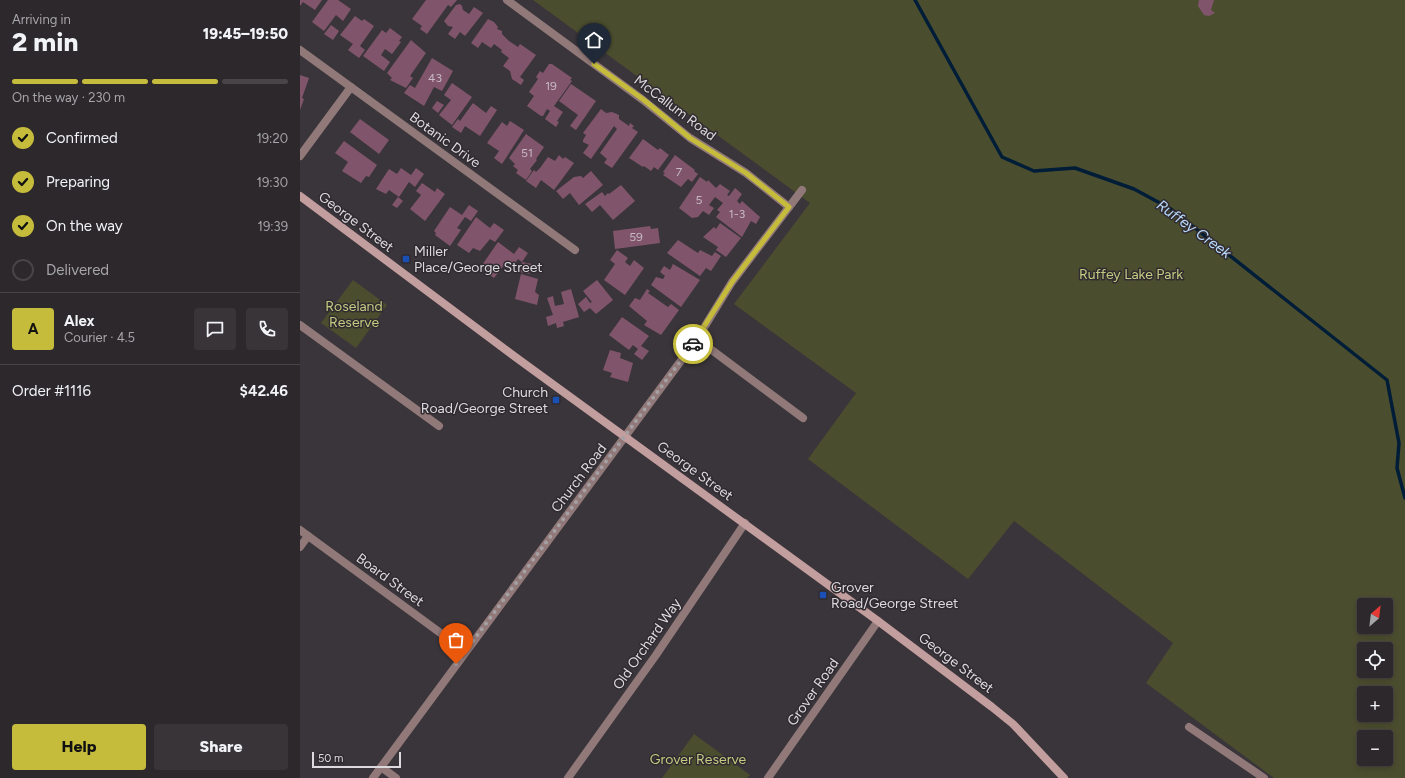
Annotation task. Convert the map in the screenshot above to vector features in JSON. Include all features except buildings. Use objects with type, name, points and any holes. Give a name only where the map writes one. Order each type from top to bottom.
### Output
[{"type":"main road","name":"George Street","points":[[300,196],[501,347],[878,621],[1013,724],[1064,778]]},
{"type":"street","name":"McCallum Road","points":[[508,0],[644,100],[690,138],[746,173],[789,207]]},
{"type":"street","name":"Botanic Drive","points":[[300,50],[575,250]]},
{"type":"street","points":[[300,156],[351,87]]},
{"type":"street","name":"Church Road","points":[[373,778],[696,339],[732,282],[802,190]]},
{"type":"street","points":[[300,325],[439,426]]},
{"type":"street","points":[[696,339],[803,418]]},
{"type":"street","name":"Old Orchard Way","points":[[568,778],[656,655],[745,524]]},
{"type":"street","name":"Board Street","points":[[300,530],[465,651]]},
{"type":"street","points":[[300,547],[308,536]]},
{"type":"street","name":"Grover Road","points":[[768,778],[878,621]]},
{"type":"street","points":[[1189,727],[1264,778]]},
{"type":"street","points":[[381,767],[396,778]]},
{"type":"green space","name":"Ruffey Lake Park","points":[[533,0],[1405,0],[1405,778],[1274,778],[1146,683],[1173,643],[1014,521],[968,579],[808,459],[856,393],[734,304],[810,203]]},
{"type":"green space","name":"Roseland Reserve","points":[[353,280],[387,305],[356,348],[321,323]]},
{"type":"green space","name":"Grover Reserve","points":[[694,734],[750,775],[747,778],[662,778]]},
{"type":"waterway","name":"Ruffey Creek","points":[[915,0],[1002,157],[1034,171],[1075,168],[1134,189],[1171,209],[1387,380],[1399,443],[1397,468],[1405,498]]},
{"type":"way so far","points":[[456,664],[693,344]]},
{"type":"place","name":"Miller Place/George Street","points":[[406,259]]},
{"type":"place","name":"Church Road/George Street","points":[[556,400]]},
{"type":"place","name":"Grover Road/George Street","points":[[823,595]]},
{"type":"route","points":[[594,64],[644,100],[690,138],[746,173],[789,207],[732,282],[714,313],[693,344]]}]
